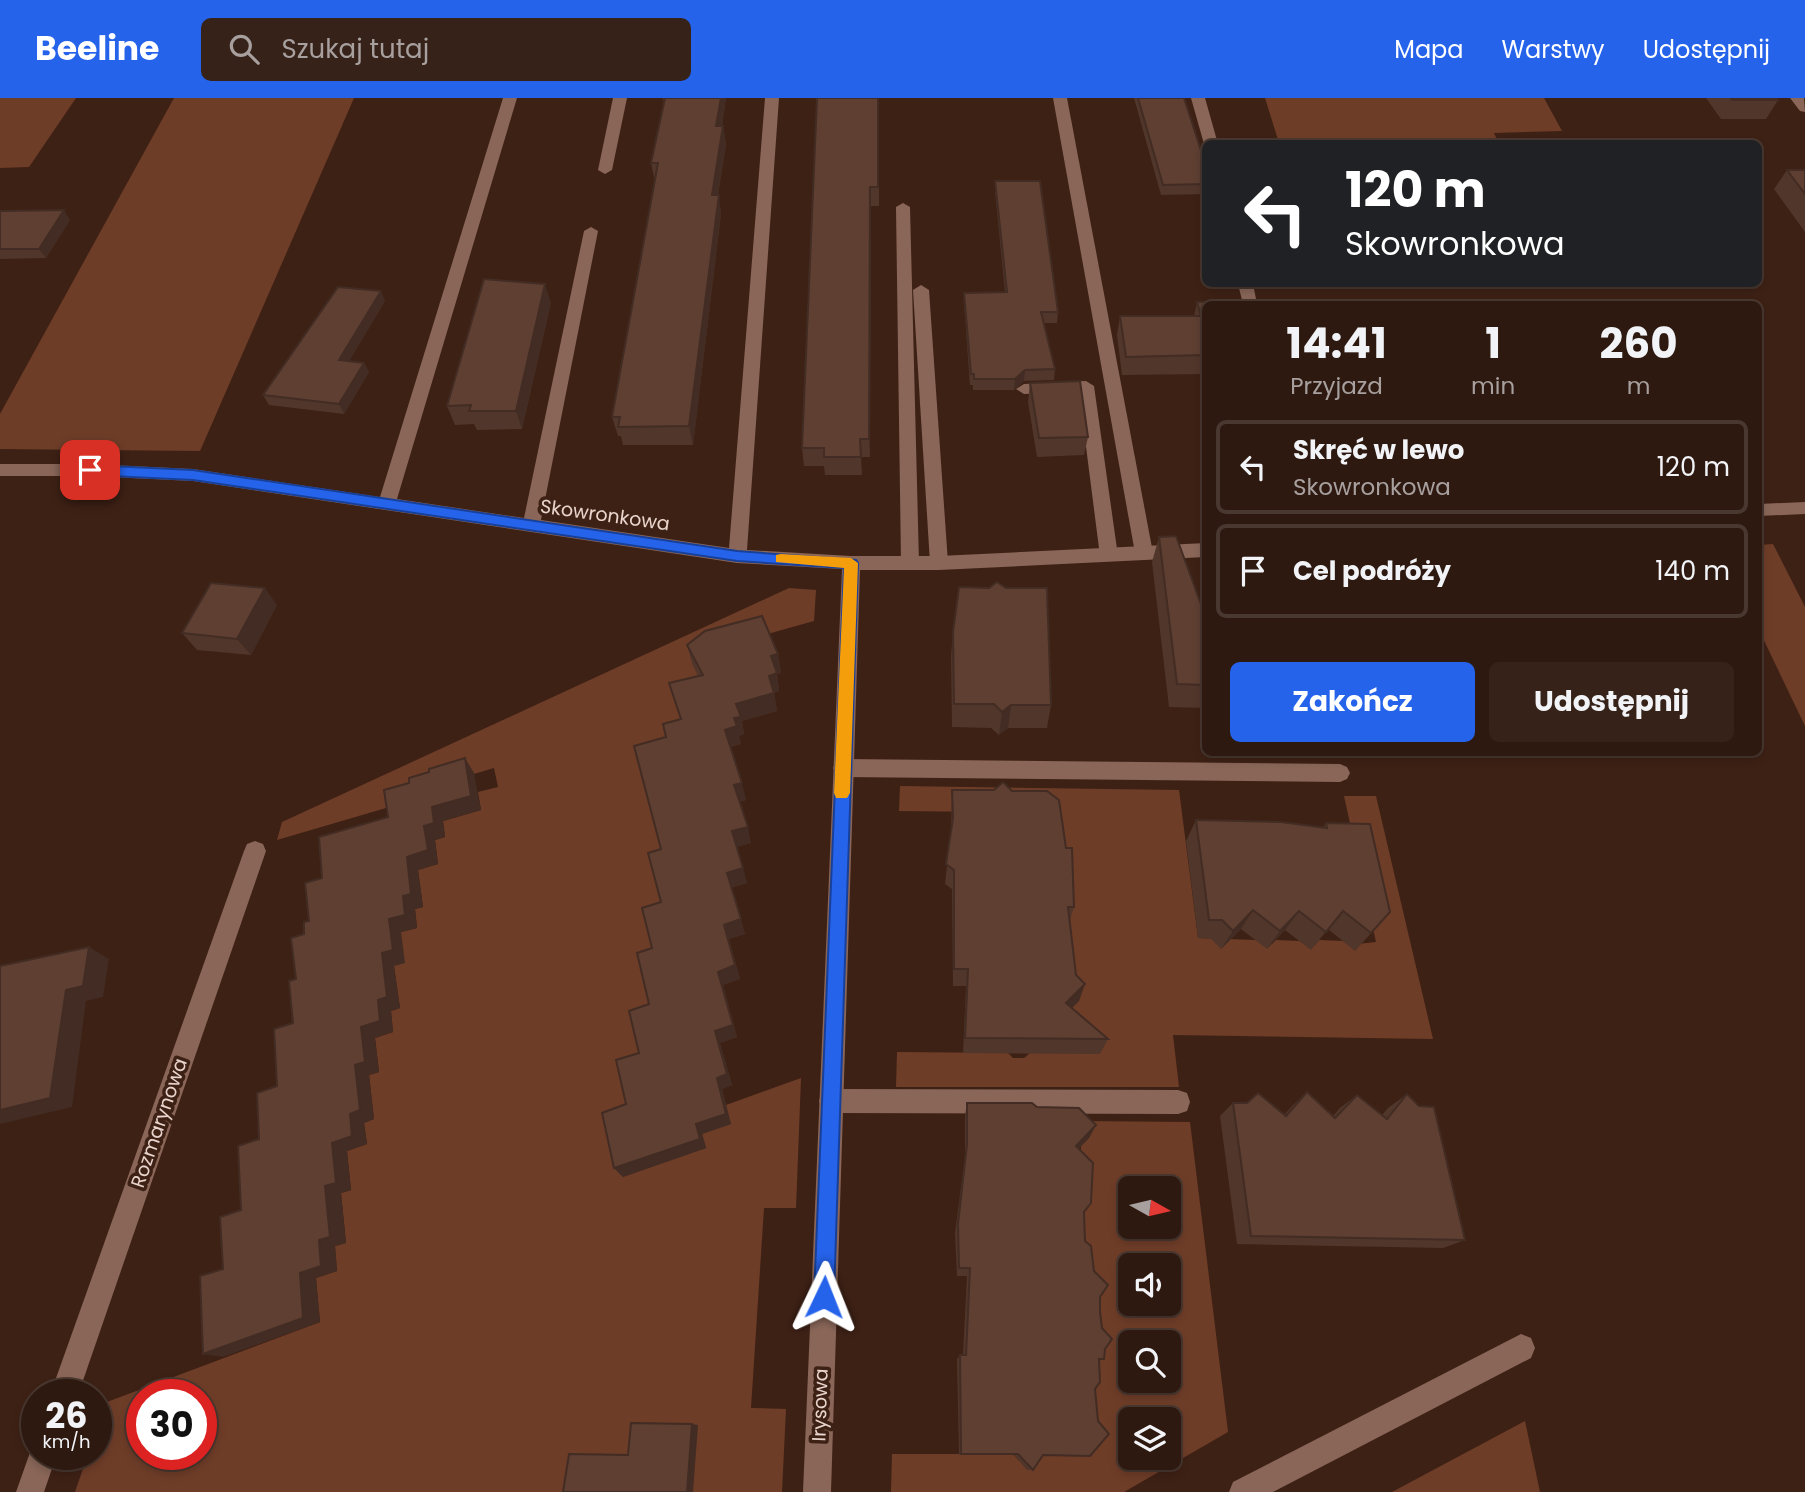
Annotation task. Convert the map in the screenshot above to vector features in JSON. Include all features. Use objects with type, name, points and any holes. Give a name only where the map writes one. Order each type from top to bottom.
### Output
[{"type":"street","points":[[387,504],[510,98]]},
{"type":"street","points":[[605,170],[620,98]]},
{"type":"street","points":[[737,556],[772,98]]},
{"type":"street","points":[[1060,98],[1144,554]]},
{"type":"street","points":[[1198,98],[1210,140]]},
{"type":"street","points":[[1797,98],[1805,108]]},
{"type":"street","points":[[902,207],[910,563]]},
{"type":"street","points":[[531,526],[591,231]]},
{"type":"street","points":[[921,290],[939,563]]},
{"type":"street","points":[[1024,389],[1086,386],[1109,556]]},
{"type":"street","name":"Skowronkowa","points":[[0,470],[90,470],[193,475],[737,556],[851,563],[939,563],[1202,550]]},
{"type":"street","points":[[1762,510],[1805,508]]},
{"type":"street","name":"Irysowa","points":[[817,1492],[851,563]]},
{"type":"street","points":[[843,768],[1340,773]]},
{"type":"street","name":"Rozmarynowa","points":[[70,1379],[255,851]]},
{"type":"street","points":[[831,1101],[1178,1102]]},
{"type":"street","points":[[1243,1492],[1521,1348]]},
{"type":"street","points":[[30,1492],[38,1470]]},
{"type":"shaded area","points":[[0,98],[76,98],[29,167],[0,168]]},
{"type":"shaded area","points":[[174,98],[354,98],[200,451],[0,449],[0,414]]},
{"type":"shaded area","points":[[1265,98],[1544,98],[1562,131],[1494,133],[1497,140],[1278,140]]},
{"type":"shaded area","points":[[1773,544],[1805,607],[1805,726],[1762,636],[1762,545]]},
{"type":"shaded area","points":[[789,588],[816,590],[814,621],[724,646],[692,663],[698,674],[707,677],[693,722],[669,864],[668,917],[659,961],[656,1017],[623,1176],[706,1148],[702,1134],[726,1105],[801,1078],[796,1208],[764,1208],[751,1408],[786,1409],[782,1492],[692,1492],[636,1455],[573,1492],[75,1492],[83,1470],[112,1470],[112,1400],[126,1395],[126,1470],[217,1470],[217,1379],[168,1379],[320,1322],[316,1278],[337,1271],[335,1246],[346,1243],[341,1193],[351,1190],[347,1151],[367,1144],[364,1123],[374,1119],[369,1075],[379,1072],[375,1038],[393,1032],[391,1011],[400,1008],[394,966],[401,932],[417,928],[415,909],[423,907],[418,870],[438,864],[435,840],[445,837],[443,821],[481,810],[478,792],[498,787],[494,768],[440,784],[420,798],[277,840],[282,822]]},
{"type":"shaded area","points":[[900,786],[1179,790],[1198,938],[1255,940],[1272,944],[1276,940],[1299,941],[1315,945],[1319,940],[1343,941],[1348,945],[1376,942],[1344,796],[1376,796],[1433,1039],[1173,1035],[1179,1087],[896,1087],[897,1052],[1008,1053],[1013,1058],[1024,1058],[1029,1054],[991,812],[899,811]]},
{"type":"shaded area","points":[[1079,1121],[1190,1122],[1228,1432],[1181,1459],[1181,1407],[1118,1407],[1118,1470],[1162,1470],[1124,1492],[891,1492],[892,1454],[1013,1454],[1019,1461],[1037,1455],[1092,1456],[1079,1275],[1081,1146],[1085,1141]]},
{"type":"shaded area","points":[[1525,1421],[1540,1492],[1392,1492]]},
{"type":"building","points":[[665,98],[721,98],[716,126],[723,126],[712,195],[719,195],[689,426],[618,427],[620,417],[612,417],[658,163],[651,163]]},
{"type":"building","points":[[817,98],[878,98],[878,187],[870,187],[869,439],[860,439],[861,457],[824,457],[824,448],[802,448]]},
{"type":"building","points":[[1138,98],[1184,98],[1202,154],[1202,184],[1163,185]]},
{"type":"building","points":[[1731,98],[1776,98],[1778,100],[1732,100]]},
{"type":"building","points":[[1787,170],[1805,170],[1805,194]]},
{"type":"building","points":[[995,181],[1040,181],[1058,312],[1041,312],[1055,369],[1025,370],[1015,379],[974,379],[974,374],[971,374],[964,293],[1007,292]]},
{"type":"building","points":[[64,210],[39,249],[0,249],[0,211]]},
{"type":"building","points":[[484,279],[545,284],[516,411],[469,411],[471,405],[447,406]]},
{"type":"building","points":[[338,287],[381,291],[339,360],[364,363],[339,404],[263,395]]},
{"type":"building","points":[[1197,302],[1202,302],[1202,355],[1126,357],[1120,316],[1201,316]]},
{"type":"building","points":[[1080,381],[1088,437],[1039,438],[1030,383]]},
{"type":"building","points":[[1176,536],[1202,604],[1202,685],[1177,684],[1159,537]]},
{"type":"building","points":[[997,582],[1006,588],[1047,588],[1051,705],[1011,705],[1002,712],[994,704],[954,704],[953,632],[959,587],[989,588]]},
{"type":"building","points":[[211,583],[265,588],[237,639],[182,633]]},
{"type":"building","points":[[762,616],[778,654],[771,656],[777,673],[769,676],[774,693],[736,704],[741,717],[734,718],[737,726],[725,730],[742,783],[734,785],[748,827],[732,831],[743,868],[727,873],[741,919],[724,925],[735,965],[718,972],[733,1025],[715,1031],[727,1074],[717,1078],[726,1114],[696,1124],[700,1139],[614,1168],[602,1113],[626,1104],[616,1060],[639,1053],[629,1011],[649,1004],[637,953],[652,948],[642,908],[661,902],[648,853],[661,849],[634,746],[666,737],[663,724],[681,719],[669,683],[703,675],[687,645],[705,631]]},
{"type":"building","points":[[465,758],[471,796],[432,807],[434,823],[424,826],[428,850],[407,857],[411,894],[403,896],[405,915],[389,919],[393,950],[382,953],[387,997],[378,1000],[380,1021],[361,1027],[365,1062],[355,1065],[360,1110],[350,1114],[352,1136],[332,1143],[336,1183],[325,1186],[330,1237],[319,1240],[321,1266],[300,1273],[303,1318],[203,1354],[200,1276],[223,1269],[220,1217],[241,1210],[238,1146],[259,1139],[257,1093],[277,1086],[274,1029],[293,1023],[289,981],[296,979],[291,938],[304,934],[304,922],[309,921],[305,883],[322,878],[319,837],[388,817],[384,790],[409,783],[409,778],[429,772],[429,769]]},
{"type":"building","points":[[1003,782],[1012,791],[1047,791],[1059,800],[1066,848],[1072,848],[1074,907],[1068,907],[1076,975],[1085,984],[1066,1003],[1108,1039],[965,1038],[968,969],[954,969],[954,870],[946,864],[953,818],[952,790],[994,790]]},
{"type":"building","points":[[1196,820],[1281,822],[1327,828],[1326,823],[1370,824],[1390,912],[1371,933],[1343,911],[1326,932],[1299,911],[1280,931],[1253,910],[1233,931],[1222,920],[1209,920]]},
{"type":"building","points":[[89,947],[83,986],[66,990],[50,1098],[0,1110],[0,966]]},
{"type":"building","points":[[1307,1092],[1335,1118],[1357,1095],[1387,1119],[1407,1094],[1419,1106],[1434,1107],[1465,1240],[1251,1236],[1233,1103],[1247,1103],[1258,1093],[1286,1116]]},
{"type":"building","points":[[967,1103],[1032,1103],[1037,1107],[1079,1108],[1096,1125],[1076,1146],[1093,1163],[1091,1203],[1084,1212],[1085,1241],[1091,1246],[1094,1271],[1108,1285],[1100,1297],[1100,1312],[1102,1328],[1112,1339],[1105,1349],[1104,1359],[1099,1359],[1100,1382],[1095,1389],[1098,1421],[1109,1434],[1090,1456],[1043,1455],[1033,1470],[1018,1454],[961,1454],[960,1355],[966,1355],[970,1268],[959,1268],[958,1224],[967,1144]]},
{"type":"building","points":[[631,1423],[692,1424],[687,1492],[563,1492],[569,1454],[628,1455]]},
{"type":"slow traffic","points":[[781,559],[851,563],[842,793]]},
{"type":"route","points":[[90,470],[193,475],[737,556],[851,563],[824,1297]]}]
